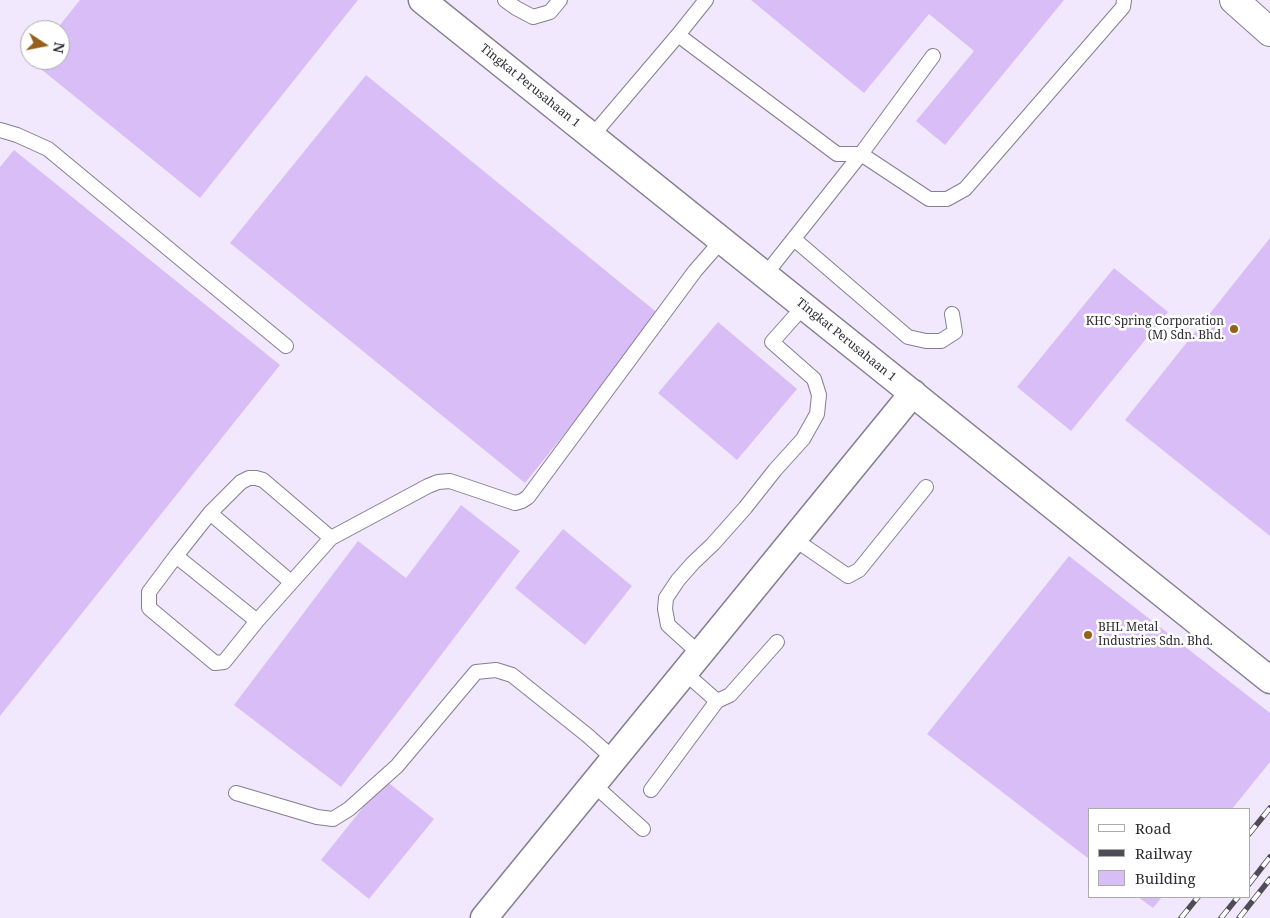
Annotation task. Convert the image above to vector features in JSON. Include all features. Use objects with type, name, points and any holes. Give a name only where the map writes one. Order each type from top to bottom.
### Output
[{"type":"main road","points":[[1234,0],[1270,32]]},
{"type":"street","name":"Tingkat Perusahaan 1","points":[[422,0],[1270,680]]},
{"type":"street","points":[[484,918],[913,393]]},
{"type":"lane","points":[[505,0],[533,16],[550,12],[560,0]]},
{"type":"lane","points":[[592,136],[706,0]]},
{"type":"lane","points":[[678,35],[837,154],[861,154],[929,199],[947,199],[965,189],[1123,7],[1124,0]]},
{"type":"lane","points":[[765,275],[861,154],[933,56]]},
{"type":"lane","points":[[0,130],[48,149],[286,346]]},
{"type":"lane","points":[[794,239],[908,337],[926,342],[942,341],[955,332],[952,314]]},
{"type":"lane","points":[[331,538],[264,480],[249,478],[241,482],[210,513],[176,556],[149,592],[149,608],[215,663],[224,662],[291,582],[331,538],[438,482],[450,481],[515,503],[522,501],[528,497],[696,270],[722,240]]},
{"type":"lane","points":[[717,701],[668,625],[665,610],[666,598],[678,580],[714,544],[803,439],[817,414],[819,395],[814,379],[772,343],[776,336],[804,306]]},
{"type":"lane","points":[[794,539],[848,576],[859,570],[926,487]]},
{"type":"lane","points":[[210,513],[291,582]]},
{"type":"lane","points":[[176,556],[257,622]]},
{"type":"lane","points":[[651,790],[717,701],[730,695],[777,642]]},
{"type":"lane","points":[[236,793],[317,817],[333,819],[349,809],[398,766],[476,672],[496,670],[512,675],[614,759]]},
{"type":"lane","points":[[593,784],[643,829]]},
{"type":"building","points":[[80,0],[358,0],[200,198],[42,70],[70,70],[70,20],[64,20]]},
{"type":"building","points":[[751,0],[1064,0],[945,145],[916,121],[974,51],[929,14],[864,93]]},
{"type":"building","points":[[366,75],[660,315],[525,483],[230,243]]},
{"type":"building","points":[[14,150],[280,365],[0,716],[0,167]]},
{"type":"building","name":"KHC Spring Corporation (M) Sdn. Bhd.","points":[[1270,238],[1270,536],[1125,420]]},
{"type":"building","points":[[1114,268],[1168,312],[1071,431],[1017,387]]},
{"type":"building","points":[[718,322],[797,389],[737,460],[658,393]]},
{"type":"building","points":[[461,505],[520,551],[341,787],[234,705],[358,541],[406,578]]},
{"type":"building","points":[[563,529],[632,586],[585,645],[515,588]]},
{"type":"building","name":"BHL Metal Industries Sdn. Bhd.","points":[[1069,556],[1270,713],[1270,762],[1233,808],[1088,808],[1088,858],[927,734]]},
{"type":"building","points":[[385,780],[434,819],[369,899],[321,860]]},
{"type":"building","points":[[1139,898],[1161,898],[1153,908]]},
{"type":"railway","points":[[1250,833],[1270,808]]},
{"type":"railway","points":[[1250,883],[1270,857]]},
{"type":"railway","points":[[1239,918],[1270,879]]},
{"type":"railway","points":[[1181,918],[1197,898]]},
{"type":"railway","points":[[1221,918],[1237,898]]},
{"type":"place","name":"KHC Spring Corporation (M) Sdn. Bhd.","points":[[1234,329]]},
{"type":"place","name":"BHL Metal Industries Sdn. Bhd.","points":[[1088,635]]}]
